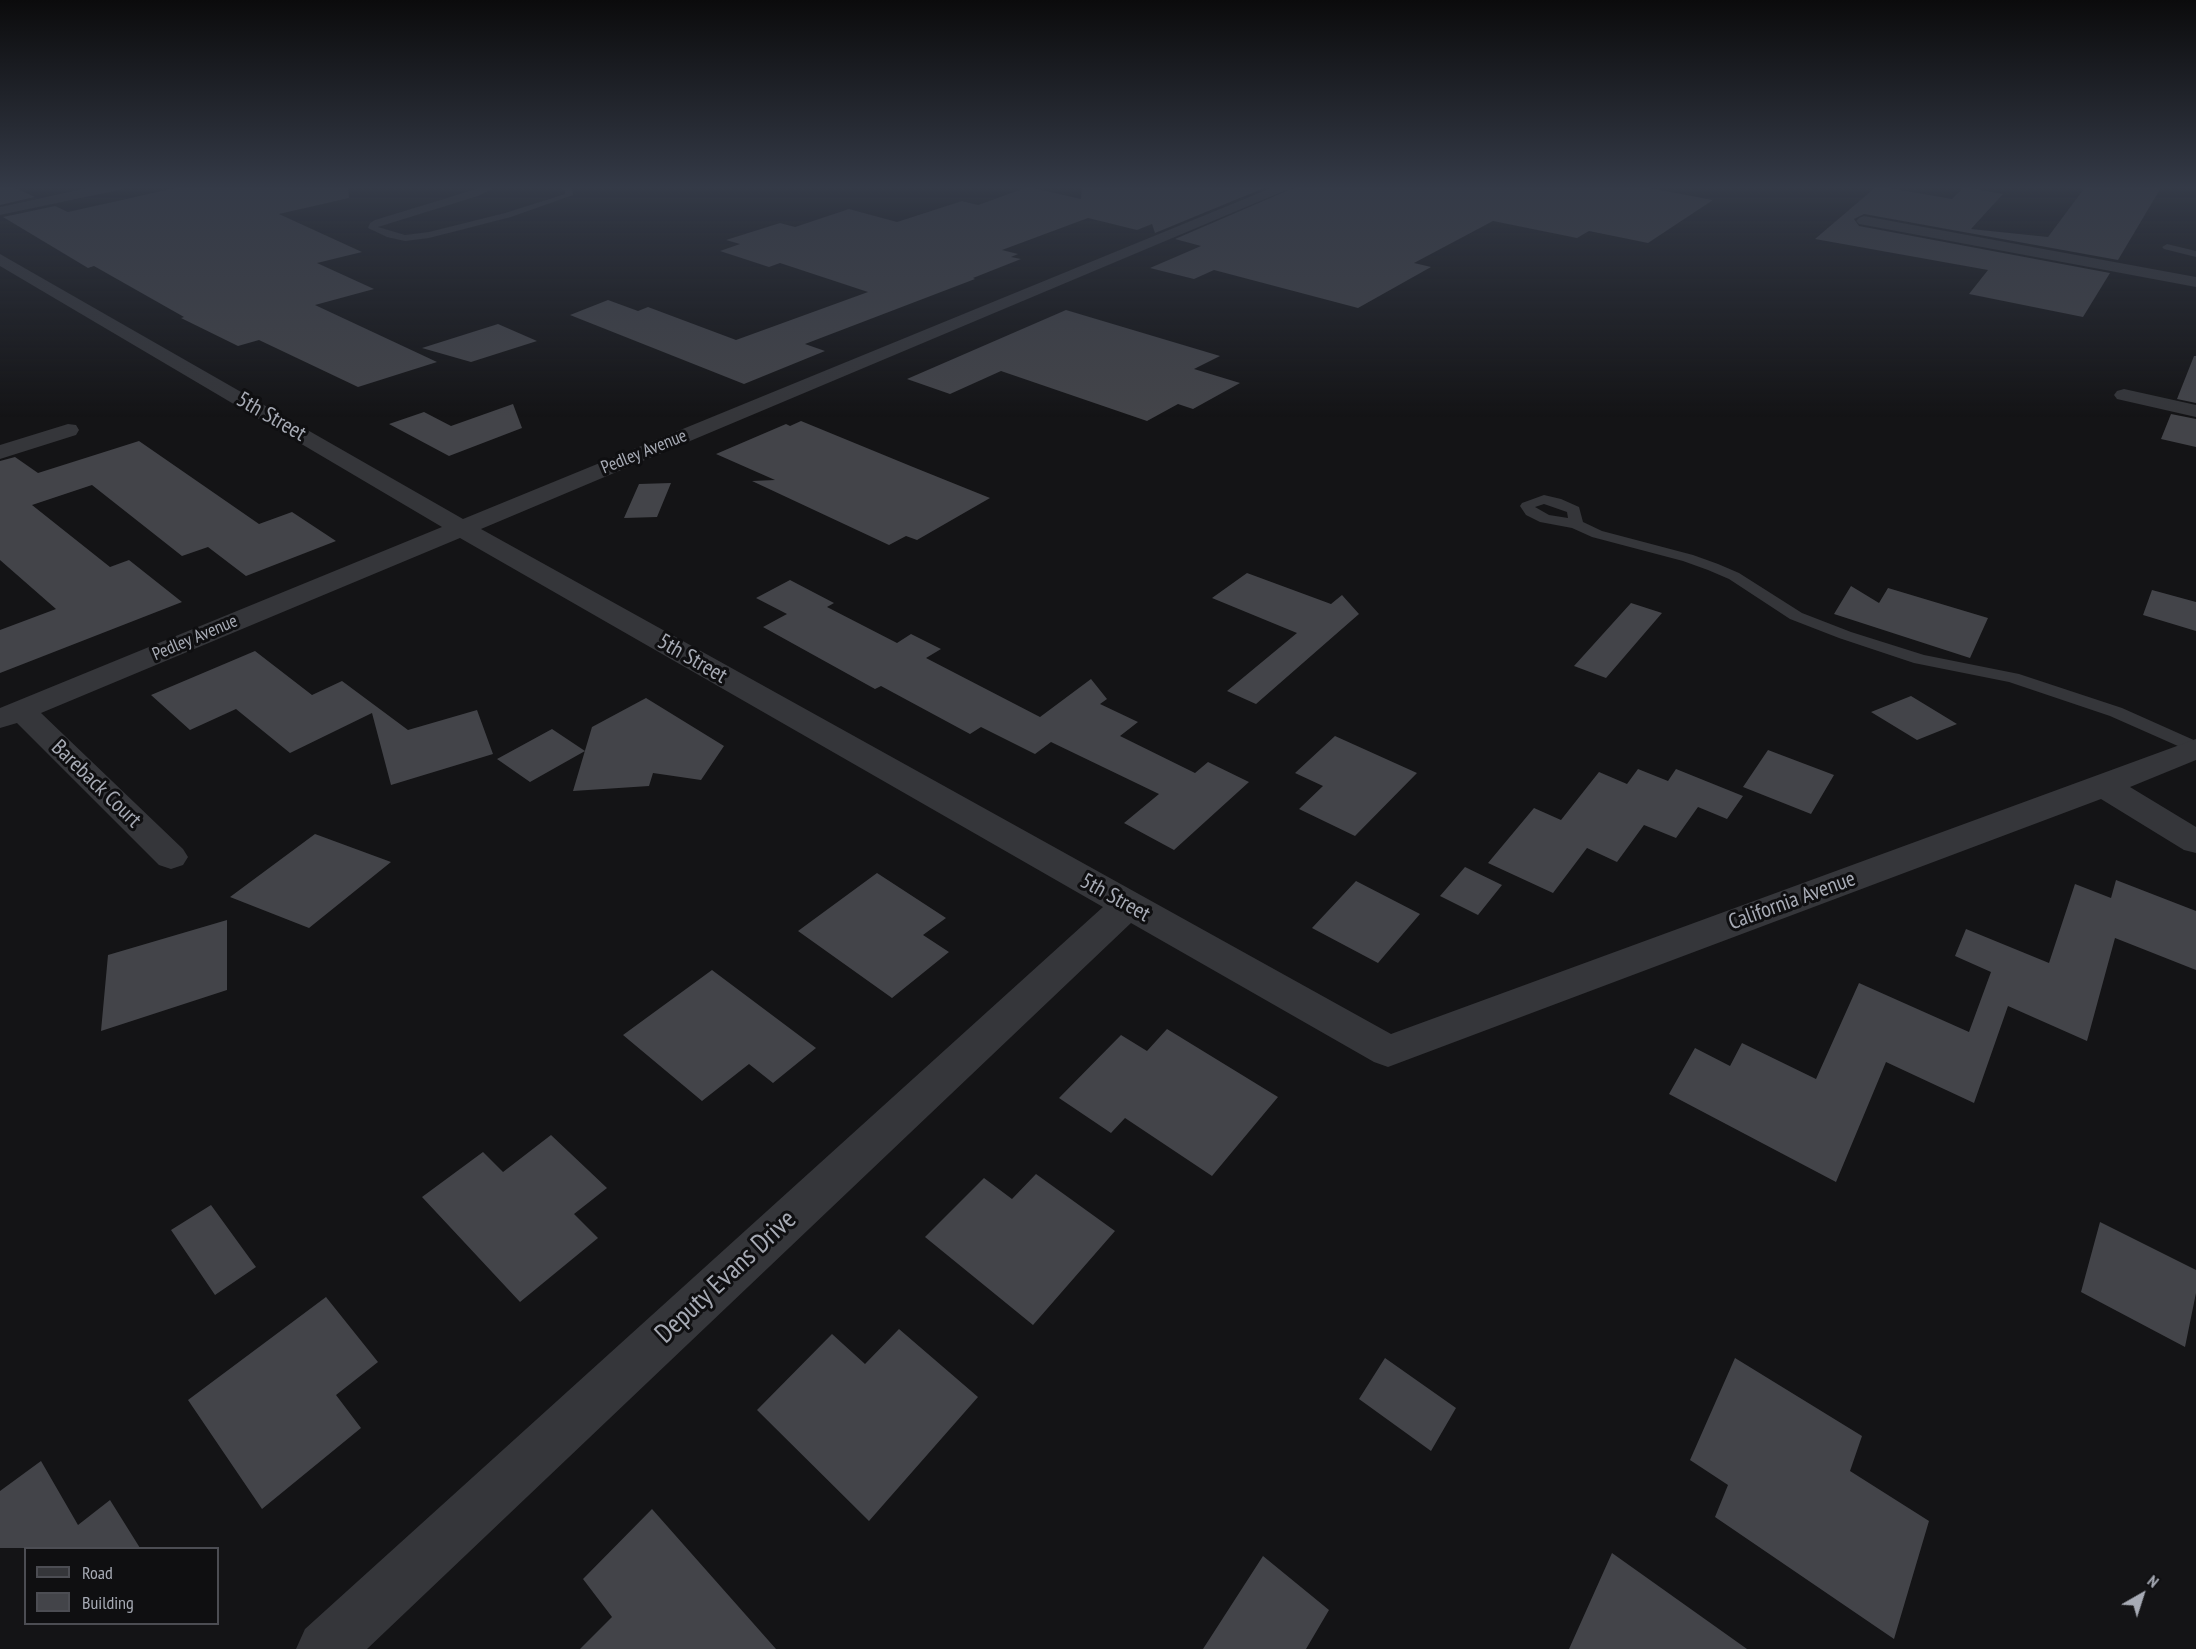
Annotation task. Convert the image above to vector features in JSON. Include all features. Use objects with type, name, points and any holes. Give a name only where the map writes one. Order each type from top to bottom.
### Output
[{"type":"street","name":"5th Street","points":[[7,263],[461,528],[1388,1051]]},
{"type":"street","name":"Pedley Avenue","points":[[11,715],[1103,263]]},
{"type":"street","points":[[2092,263],[2196,282]]},
{"type":"street","points":[[2124,395],[2196,411]]},
{"type":"street","points":[[0,452],[68,430]]},
{"type":"street","name":"Bareback Court","points":[[11,715],[171,857]]},
{"type":"street","name":"California Avenue","points":[[1388,1051],[2104,786],[2196,749]]},
{"type":"street","points":[[2104,786],[2196,842]]},
{"type":"street","name":"Deputy Evans Drive","points":[[326,1649],[1127,905]]},
{"type":"lane","points":[[1576,524],[1597,534],[1688,558],[1713,567],[1734,576],[1796,616],[1845,635],[1920,659],[2013,678],[2116,712],[2196,749]]},
{"type":"building","points":[[80,263],[317,263],[374,289],[315,305],[437,362],[358,387],[259,340],[238,346],[181,318],[184,317],[94,266],[88,268]]},
{"type":"building","points":[[757,263],[1011,263],[805,344],[825,351],[744,384],[570,315],[608,300],[638,311],[648,307],[736,340],[868,292],[780,263],[769,267]]},
{"type":"building","points":[[1162,263],[1414,263],[1431,267],[1358,308],[1214,270],[1194,279],[1150,268]]},
{"type":"building","points":[[1949,263],[2056,263],[2110,273],[2083,317],[1969,294],[1988,270]]},
{"type":"building","points":[[1066,310],[1220,356],[1194,369],[1240,383],[1193,409],[1178,404],[1147,421],[1001,371],[950,394],[907,379]]},
{"type":"building","points":[[498,324],[537,341],[471,362],[422,348]]},
{"type":"building","points":[[2194,356],[2196,356],[2196,403],[2177,399]]},
{"type":"building","points":[[513,404],[522,428],[449,456],[389,424],[424,412],[451,426]]},
{"type":"building","points":[[2171,414],[2196,419],[2196,447],[2161,439]]},
{"type":"building","points":[[801,421],[990,498],[917,540],[906,536],[889,545],[752,481],[775,480],[716,454],[786,424],[790,426]]},
{"type":"building","points":[[139,441],[259,524],[292,512],[336,541],[246,576],[208,547],[182,556],[92,485],[32,505],[110,567],[129,560],[182,602],[0,673],[0,630],[56,609],[0,560],[0,461],[15,457],[38,473]]},
{"type":"building","points":[[671,483],[657,517],[624,518],[639,484]]},
{"type":"building","points":[[1247,573],[1331,604],[1342,595],[1359,614],[1256,704],[1227,691],[1297,633],[1212,598]]},
{"type":"building","points":[[790,580],[834,603],[827,607],[897,643],[911,634],[941,649],[926,658],[1040,717],[1091,679],[1107,699],[1100,704],[1138,722],[1120,736],[1195,773],[1208,762],[1249,782],[1174,850],[1124,823],[1159,794],[1051,742],[1035,754],[981,727],[970,734],[881,686],[875,689],[763,627],[787,614],[756,598]]},
{"type":"building","points":[[1851,586],[1879,603],[1888,588],[1988,618],[1970,658],[1834,614]]},
{"type":"building","points":[[2152,590],[2196,602],[2196,631],[2143,615]]},
{"type":"building","points":[[1631,603],[1662,613],[1606,678],[1574,666]]},
{"type":"building","points":[[255,651],[312,695],[342,681],[408,730],[477,710],[493,754],[391,785],[372,713],[290,753],[236,709],[190,730],[151,695]]},
{"type":"building","points":[[1911,696],[1957,724],[1917,740],[1871,712]]},
{"type":"building","points":[[646,698],[724,746],[701,780],[653,773],[649,786],[573,791],[592,727]]},
{"type":"building","points":[[552,729],[585,751],[530,782],[497,759]]},
{"type":"building","points":[[1335,736],[1417,773],[1355,836],[1299,809],[1323,786],[1295,773]]},
{"type":"building","points":[[1768,750],[1834,775],[1811,814],[1743,787]]},
{"type":"building","points":[[1638,769],[1668,781],[1676,769],[1743,796],[1727,819],[1698,807],[1676,838],[1644,825],[1617,862],[1587,848],[1553,893],[1488,863],[1534,808],[1561,820],[1599,772],[1627,784]]},
{"type":"building","points":[[315,834],[391,862],[309,928],[230,897]]},
{"type":"building","points":[[1465,867],[1502,885],[1478,915],[1440,896]]},
{"type":"building","points":[[877,873],[946,918],[923,935],[949,952],[892,998],[798,931]]},
{"type":"building","points":[[2116,880],[2196,911],[2196,970],[2115,938],[2087,1041],[2008,1006],[1974,1103],[1886,1062],[1836,1182],[1669,1094],[1695,1048],[1730,1066],[1742,1043],[1816,1079],[1859,983],[1969,1032],[1991,972],[1955,956],[1966,929],[2049,963],[2075,884],[2111,898]]},
{"type":"building","points":[[1356,881],[1420,914],[1378,963],[1312,928]]},
{"type":"building","points":[[227,920],[227,990],[101,1031],[108,955]]},
{"type":"building","points":[[712,970],[816,1048],[773,1083],[749,1064],[702,1101],[623,1035]]},
{"type":"building","points":[[1167,1029],[1278,1097],[1212,1176],[1125,1118],[1111,1133],[1059,1098],[1121,1035],[1147,1051]]},
{"type":"building","points":[[551,1135],[607,1188],[574,1214],[598,1238],[520,1302],[422,1197],[483,1152],[503,1172]]},
{"type":"building","points":[[1036,1174],[1115,1231],[1033,1325],[925,1237],[984,1178],[1012,1199]]},
{"type":"building","points":[[211,1205],[256,1267],[215,1295],[171,1230]]},
{"type":"building","points":[[2100,1222],[2196,1270],[2196,1293],[2185,1347],[2081,1292]]},
{"type":"building","points":[[326,1297],[378,1362],[336,1395],[361,1428],[262,1509],[188,1400]]},
{"type":"building","points":[[899,1329],[978,1397],[869,1521],[757,1410],[832,1334],[865,1364]]},
{"type":"building","points":[[1385,1358],[1456,1408],[1431,1451],[1359,1399]]},
{"type":"building","points":[[1735,1358],[1862,1436],[1850,1471],[1929,1521],[1894,1639],[1715,1517],[1728,1485],[1690,1460]]},
{"type":"building","points":[[41,1461],[78,1525],[110,1500],[139,1547],[0,1548],[0,1491]]},
{"type":"building","points":[[652,1509],[776,1649],[580,1649],[612,1617],[583,1579]]},
{"type":"building","points":[[1612,1553],[1747,1649],[1569,1649]]},
{"type":"building","points":[[1263,1556],[1329,1610],[1306,1649],[1203,1649]]}]
